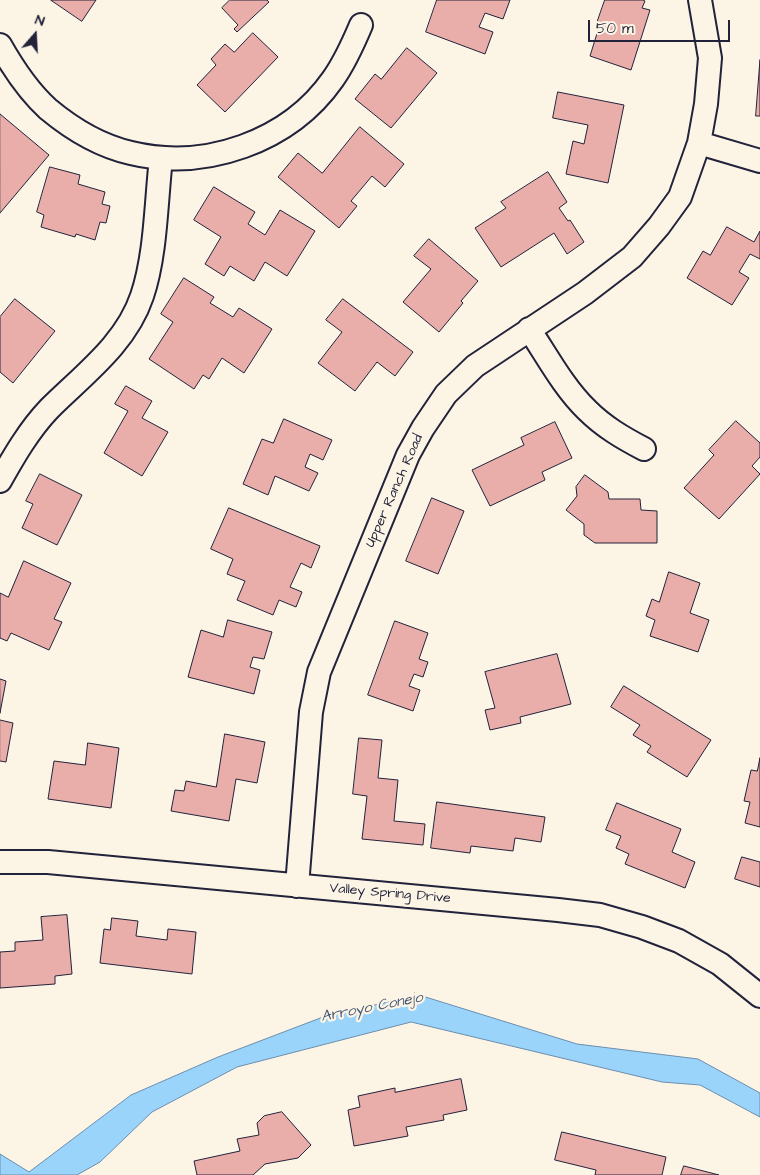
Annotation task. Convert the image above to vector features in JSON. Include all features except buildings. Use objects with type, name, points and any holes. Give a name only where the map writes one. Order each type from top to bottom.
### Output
[{"type":"street","name":"Upper Ranch Road","points":[[297,886],[311,712],[320,672],[408,455],[423,428],[446,394],[475,366],[586,293],[632,257],[680,198],[699,143],[706,104],[710,58],[700,0]]},
{"type":"street","points":[[0,45],[30,90],[47,108],[75,129],[101,143],[130,153],[160,158],[194,158],[229,152],[262,139],[288,124],[311,104],[333,80],[349,55],[361,25]]},
{"type":"street","points":[[699,143],[760,161]]},
{"type":"street","points":[[0,481],[18,450],[48,411],[107,354],[131,321],[142,298],[150,267],[160,158]]},
{"type":"street","points":[[529,329],[571,392],[587,410],[614,433],[644,449]]},
{"type":"street","name":"Valley Spring Drive","points":[[0,862],[48,862],[600,915],[642,927],[679,941],[720,964],[760,996]]},
{"type":"water","name":"Arroyo Conejo","points":[[419,995],[577,1044],[698,1059],[760,1093],[760,1117],[700,1085],[662,1082],[411,1022],[237,1067],[152,1112],[100,1162],[77,1175],[0,1175],[0,1154],[29,1172],[131,1095],[218,1057],[323,1017]]}]
